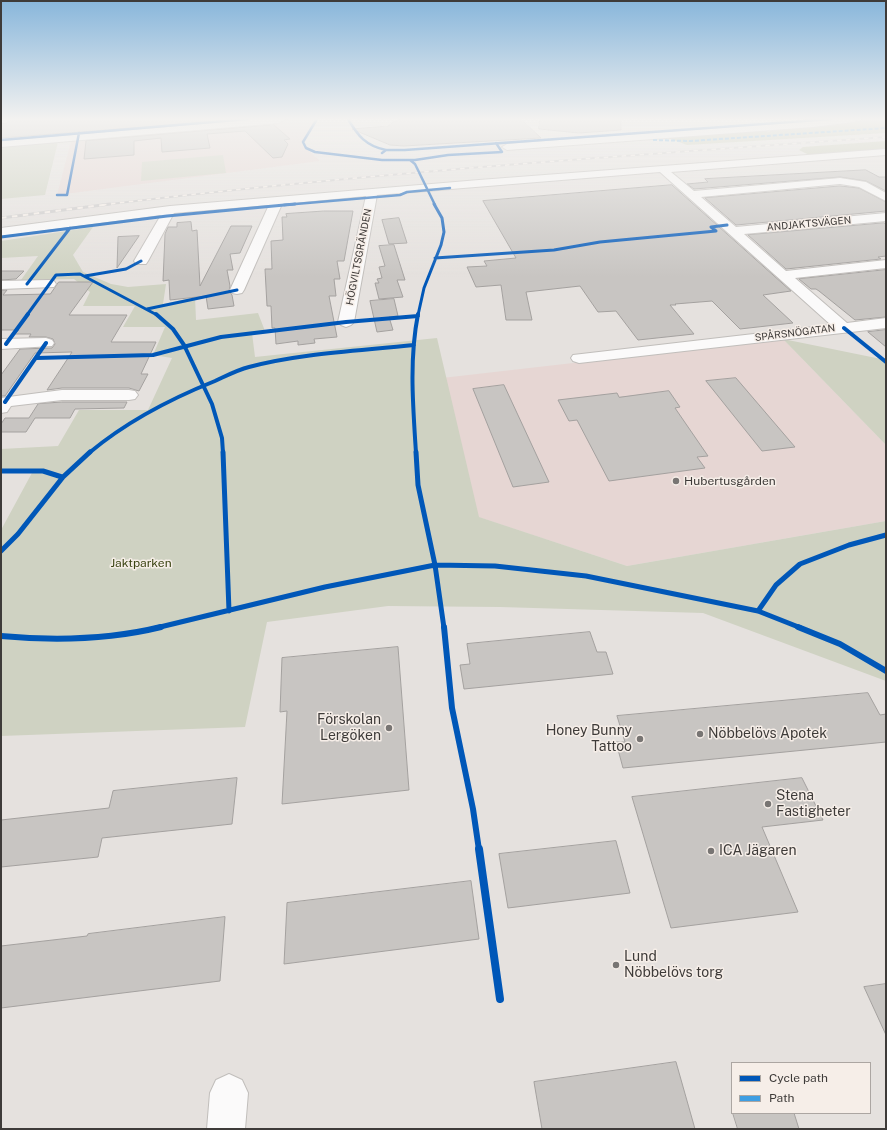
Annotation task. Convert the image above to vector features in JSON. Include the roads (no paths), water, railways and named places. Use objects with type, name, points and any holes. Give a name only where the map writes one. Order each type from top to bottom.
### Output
[{"type":"street","points":[[1,232],[170,210],[628,172]]},
{"type":"street","name":"SPÅRSNÖGATAN","points":[[665,172],[844,328]]},
{"type":"street","points":[[691,195],[840,181],[862,184],[886,198]]},
{"type":"street","name":"HÖGVILTSGRÄNDEN","points":[[346,322],[372,193]]},
{"type":"street","points":[[237,290],[278,201]]},
{"type":"street","points":[[141,261],[170,210]]},
{"type":"street","name":"ANDJAKTSVÄGEN","points":[[732,231],[886,217]]},
{"type":"street","points":[[784,275],[886,264]]},
{"type":"street","points":[[1,285],[49,284]]},
{"type":"street","points":[[844,328],[886,323]]},
{"type":"street","name":"SPÅRSNÖGATAN","points":[[579,358],[844,328]]},
{"type":"street","points":[[1,344],[46,343]]},
{"type":"street","points":[[1,408],[5,402],[62,395],[129,395]]},
{"type":"street","points":[[226,1129],[229,1092]]},
{"type":"railway","points":[[104,205],[423,172]]},
{"type":"railway","points":[[104,205],[110,204]]},
{"type":"railway","points":[[1,218],[104,205]]},
{"type":"place","name":"Hubertusgården","points":[[676,481]]},
{"type":"place","name":"Förskolan Lergöken","points":[[389,728]]},
{"type":"place","name":"Nöbbelövs Apotek","points":[[700,734]]},
{"type":"place","name":"Honey Bunny Tattoo","points":[[640,739]]},
{"type":"place","name":"Stena Fastigheter","points":[[768,804]]},
{"type":"place","name":"ICA Jägaren","points":[[711,851]]},
{"type":"place","name":"Lund Nöbbelövs torg","points":[[616,965]]},
{"type":"park label","name":"Jaktparken","points":[[141,563]]}]
